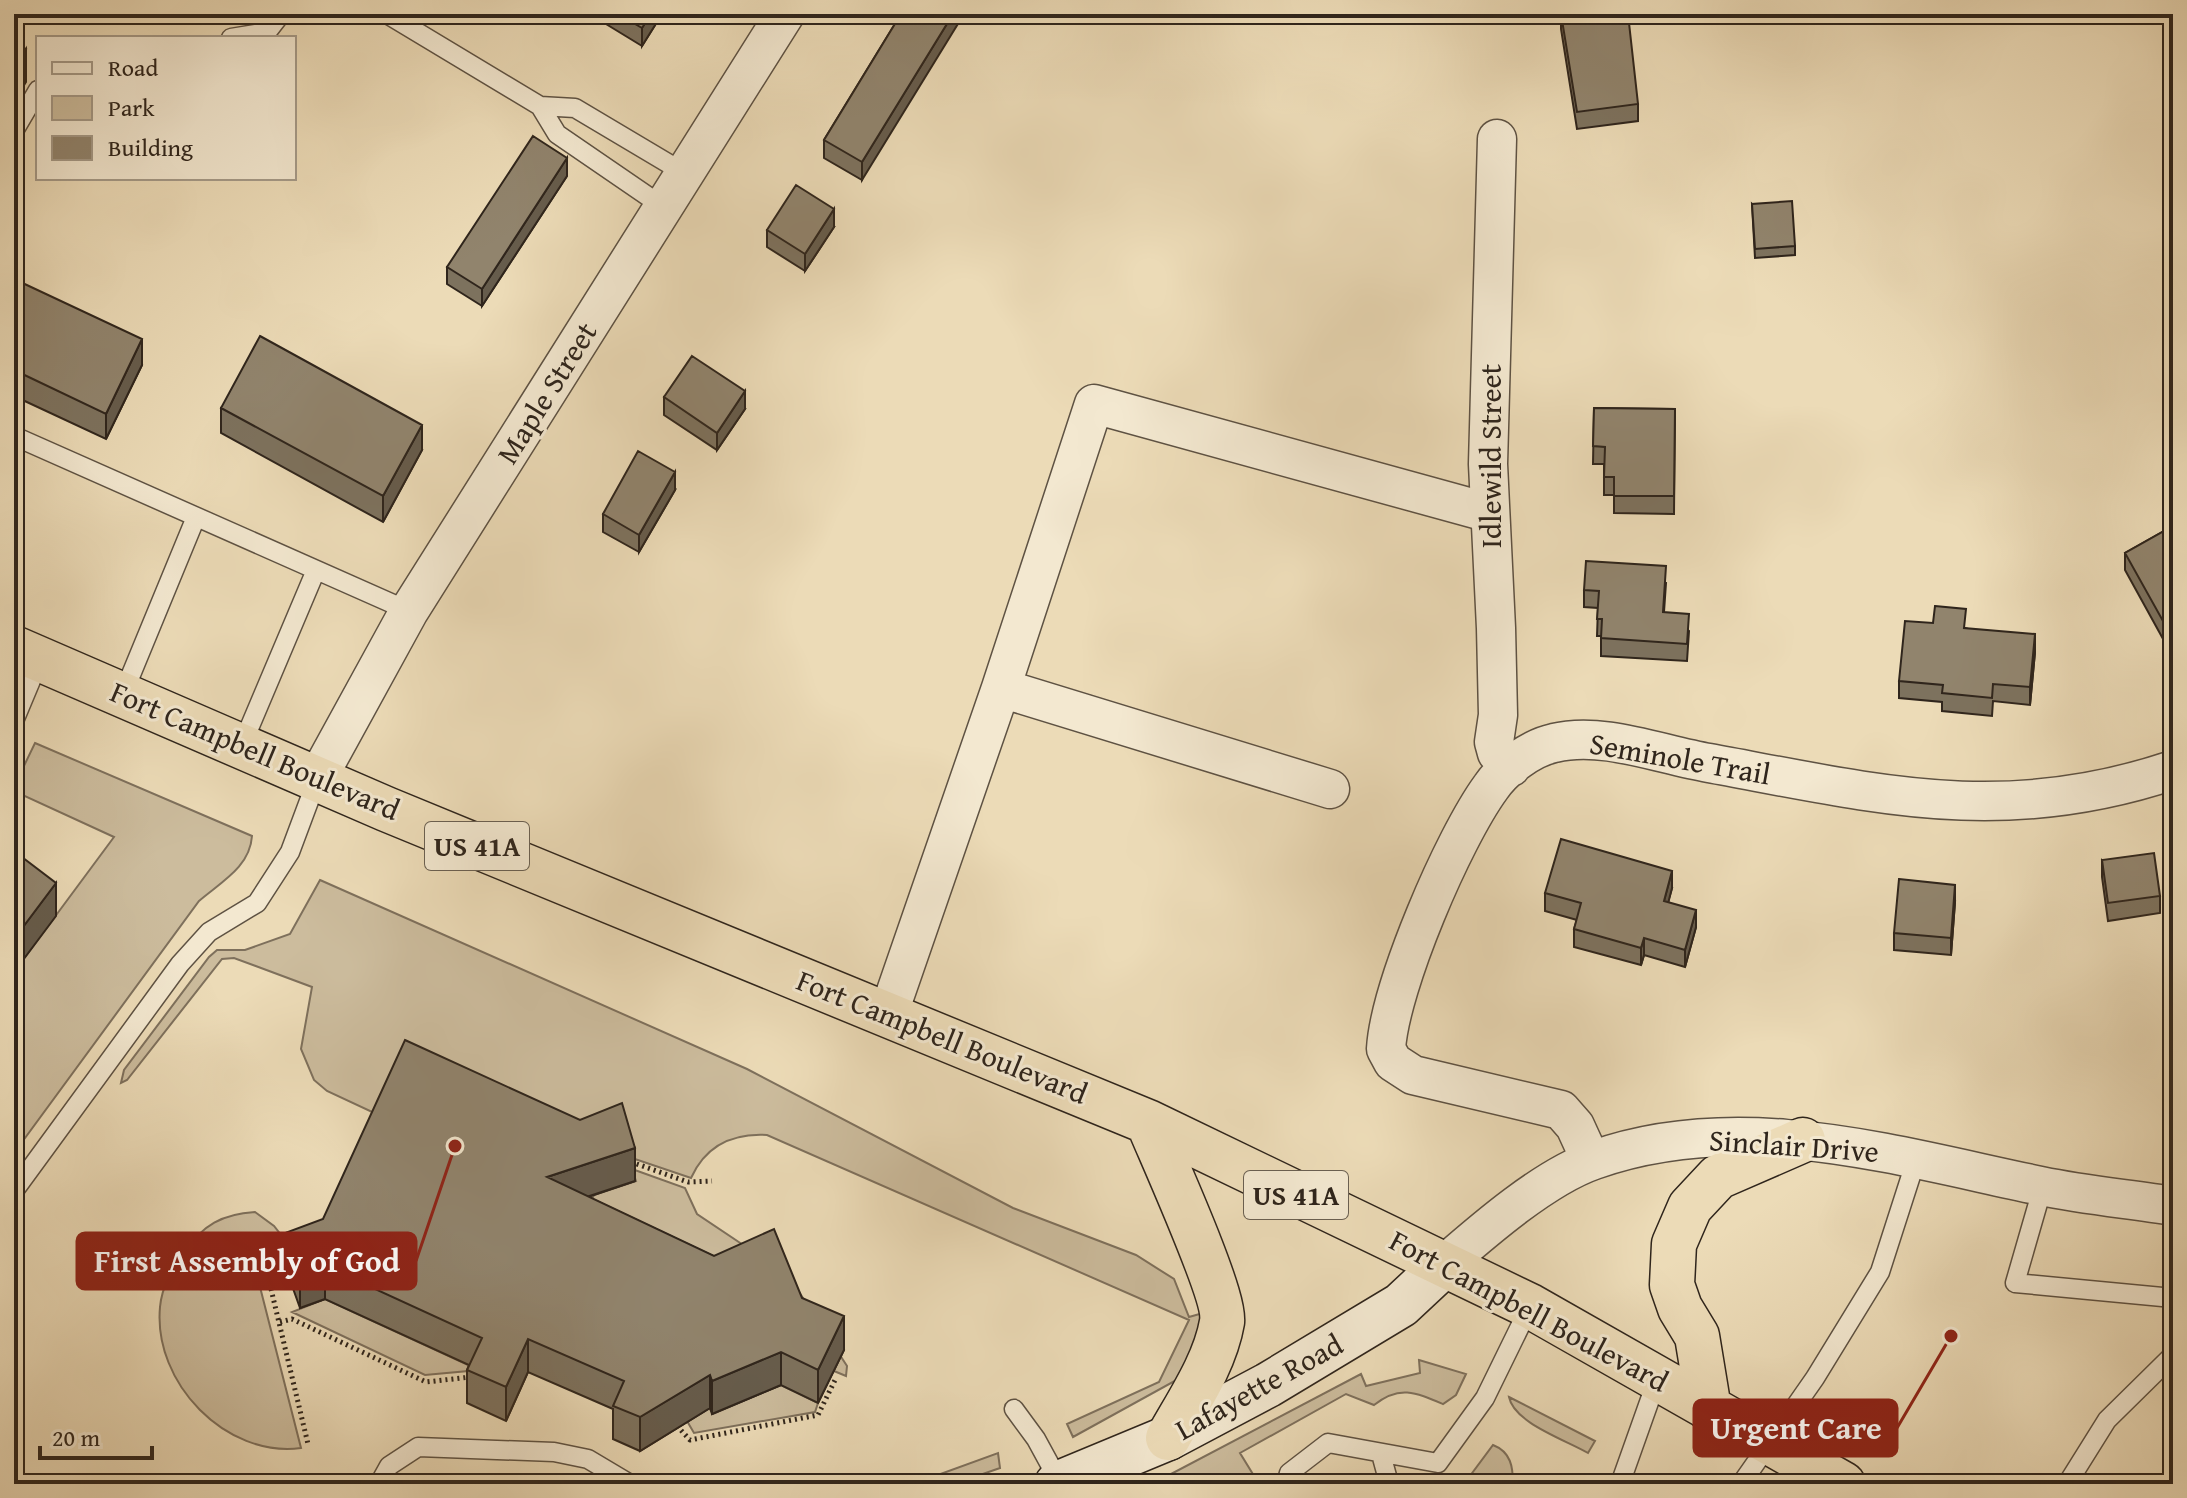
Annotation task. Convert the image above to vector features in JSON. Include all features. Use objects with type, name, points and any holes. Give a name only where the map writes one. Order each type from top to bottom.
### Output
[{"type":"highway","name":"Fort Campbell Boulevard","points":[[27,653],[1148,1122],[1530,1306],[1843,1484]]},
{"type":"highway","points":[[1148,1122],[1214,1281],[1223,1319],[1212,1356],[1168,1438]]},
{"type":"highway","points":[[1709,1409],[1697,1336],[1680,1308],[1672,1285],[1674,1244],[1690,1207],[1718,1177],[1803,1140]]},
{"type":"main road","name":"Lafayette Road","points":[[1076,1480],[1168,1438],[1296,1369],[1401,1305],[1446,1263]]},
{"type":"street","name":"Maple Street","points":[[318,777],[409,611],[785,14]]},
{"type":"street","name":"Idlewild Street","points":[[1497,139],[1488,433],[1498,715],[1494,742],[1497,753],[1511,767]]},
{"type":"street","points":[[888,1015],[1001,688],[1094,404],[1490,513]]},
{"type":"street","points":[[1001,688],[1330,789]]},
{"type":"street","name":"Seminole Trail","points":[[1591,1161],[1575,1126],[1561,1110],[1413,1075],[1393,1062],[1386,1049],[1398,997],[1440,883],[1474,814],[1492,784],[1539,748],[1556,742],[1610,743],[1855,791],[1967,803],[2089,794],[2173,770]]},
{"type":"street","name":"Sinclair Drive","points":[[1446,1263],[1493,1222],[1591,1161],[1684,1138],[1803,1140],[1917,1157],[2043,1186],[2173,1206]]},
{"type":"lane","points":[[243,36],[267,32],[281,14]]},
{"type":"lane","points":[[387,14],[540,106],[557,134],[665,208]]},
{"type":"lane","points":[[14,131],[36,93]]},
{"type":"lane","points":[[540,106],[575,108],[686,174]]},
{"type":"lane","points":[[14,436],[409,611]]},
{"type":"lane","points":[[123,694],[196,517]]},
{"type":"lane","points":[[242,745],[316,570]]},
{"type":"lane","points":[[14,721],[27,653]]},
{"type":"lane","points":[[14,1191],[180,964],[209,932],[257,903],[290,852],[318,777]]},
{"type":"lane","points":[[1741,1484],[1831,1354],[1880,1272],[1917,1157]]},
{"type":"lane","points":[[2043,1186],[2015,1283],[2173,1298]]},
{"type":"lane","points":[[1286,1484],[1289,1473],[1328,1443],[1438,1463],[1485,1398],[1530,1306]]},
{"type":"lane","points":[[2067,1484],[2107,1420],[2173,1355]]},
{"type":"lane","points":[[1620,1484],[1658,1377]]},
{"type":"lane","points":[[1014,1409],[1036,1439],[1076,1480]]},
{"type":"lane","points":[[379,1484],[389,1466],[418,1447],[554,1452],[588,1459],[630,1484]]},
{"type":"lane","points":[[1381,1454],[1387,1476],[1383,1484]]},
{"type":"path","points":[[630,1161],[688,1182],[712,1181]]},
{"type":"path","points":[[271,1289],[308,1444]]},
{"type":"path","points":[[280,1322],[292,1319],[426,1382],[479,1376]]},
{"type":"path","points":[[677,1426],[690,1440],[818,1415],[836,1378]]},
{"type":"green space","points":[[35,743],[252,836],[246,857],[240,865],[199,901],[14,1153],[14,972],[114,837],[18,793],[22,770]]},
{"type":"green space","points":[[320,880],[747,1069],[1013,1208],[1136,1255],[1174,1279],[1189,1317],[1203,1313],[1205,1328],[1182,1377],[1073,1437],[1067,1424],[1159,1382],[1189,1320],[767,1135],[742,1136],[722,1143],[704,1157],[691,1178],[629,1157],[385,1118],[327,1091],[314,1080],[301,1049],[312,987],[234,958],[222,959],[127,1080],[121,1083],[124,1070],[209,957],[217,950],[245,950],[290,934]]},
{"type":"green space","points":[[632,1169],[685,1188],[697,1214],[788,1275],[847,1366],[846,1376],[834,1371],[835,1356],[536,1317],[594,1195],[636,1181]]},
{"type":"green space","points":[[255,1212],[274,1226],[289,1245],[287,1273],[260,1287],[301,1448],[273,1448],[246,1441],[222,1428],[200,1410],[182,1388],[169,1362],[161,1335],[163,1292],[172,1271],[191,1243],[206,1228],[223,1218]]},
{"type":"green space","points":[[325,1299],[479,1370],[425,1375],[292,1312]]},
{"type":"green space","points":[[1419,1360],[1466,1374],[1456,1395],[1443,1404],[1407,1392],[1391,1395],[1374,1405],[1346,1394],[1240,1453],[1259,1484],[1152,1484],[1361,1374],[1366,1386],[1420,1373]]},
{"type":"green space","points":[[781,1385],[818,1403],[815,1412],[694,1433],[687,1421],[709,1407],[713,1414]]},
{"type":"green space","points":[[1509,1397],[1595,1441],[1588,1453],[1530,1423],[1520,1415]]},
{"type":"green space","points":[[1493,1445],[1504,1452],[1510,1461],[1513,1484],[1464,1484]]},
{"type":"green space","points":[[998,1453],[1000,1468],[954,1484],[913,1484]]},
{"type":"building","points":[[618,14],[651,14],[642,28]]},
{"type":"building","points":[[901,14],[953,14],[862,162],[824,140]]},
{"type":"building","points":[[1561,14],[1628,14],[1638,104],[1577,112]]},
{"type":"building","points":[[14,42],[26,49],[14,68]]},
{"type":"building","points":[[533,136],[567,158],[482,289],[447,267]]},
{"type":"building","points":[[796,185],[834,209],[805,254],[767,230]]},
{"type":"building","points":[[1792,201],[1795,246],[1755,249],[1752,204]]},
{"type":"building","points":[[14,279],[142,339],[106,414],[14,370]]},
{"type":"building","points":[[260,336],[422,425],[383,496],[221,408]]},
{"type":"building","points":[[692,356],[745,391],[717,433],[664,397]]},
{"type":"building","points":[[1594,408],[1675,409],[1674,496],[1614,496],[1614,477],[1604,477],[1605,447],[1593,446]]},
{"type":"building","points":[[638,451],[675,472],[639,535],[603,514]]},
{"type":"building","points":[[2173,526],[2173,639],[2125,553]]},
{"type":"building","points":[[1586,561],[1666,566],[1663,612],[1689,614],[1687,644],[1601,638],[1602,619],[1597,619],[1599,591],[1584,590]]},
{"type":"building","points":[[1935,606],[1966,609],[1964,628],[2035,634],[2030,687],[1993,684],[1992,698],[1942,693],[1943,685],[1899,681],[1905,621],[1933,623]]},
{"type":"building","points":[[1561,839],[1672,871],[1664,901],[1696,910],[1685,950],[1644,938],[1641,948],[1574,929],[1581,903],[1545,893]]},
{"type":"building","points":[[14,851],[56,883],[14,939]]},
{"type":"building","points":[[2154,853],[2160,896],[2108,903],[2102,860]]},
{"type":"building","points":[[1899,879],[1955,885],[1951,938],[1894,933]]},
{"type":"building","points":[[405,1040],[580,1120],[622,1103],[635,1148],[547,1177],[714,1256],[774,1229],[802,1298],[844,1316],[818,1370],[781,1352],[712,1381],[710,1375],[640,1417],[613,1406],[624,1381],[528,1339],[506,1387],[467,1370],[482,1338],[325,1266],[300,1275],[285,1233],[323,1219]]},
{"type":"place","name":"First Assembly of God","points":[[455,1146]]},
{"type":"place","name":"Urgent Care","points":[[1951,1336]]}]
